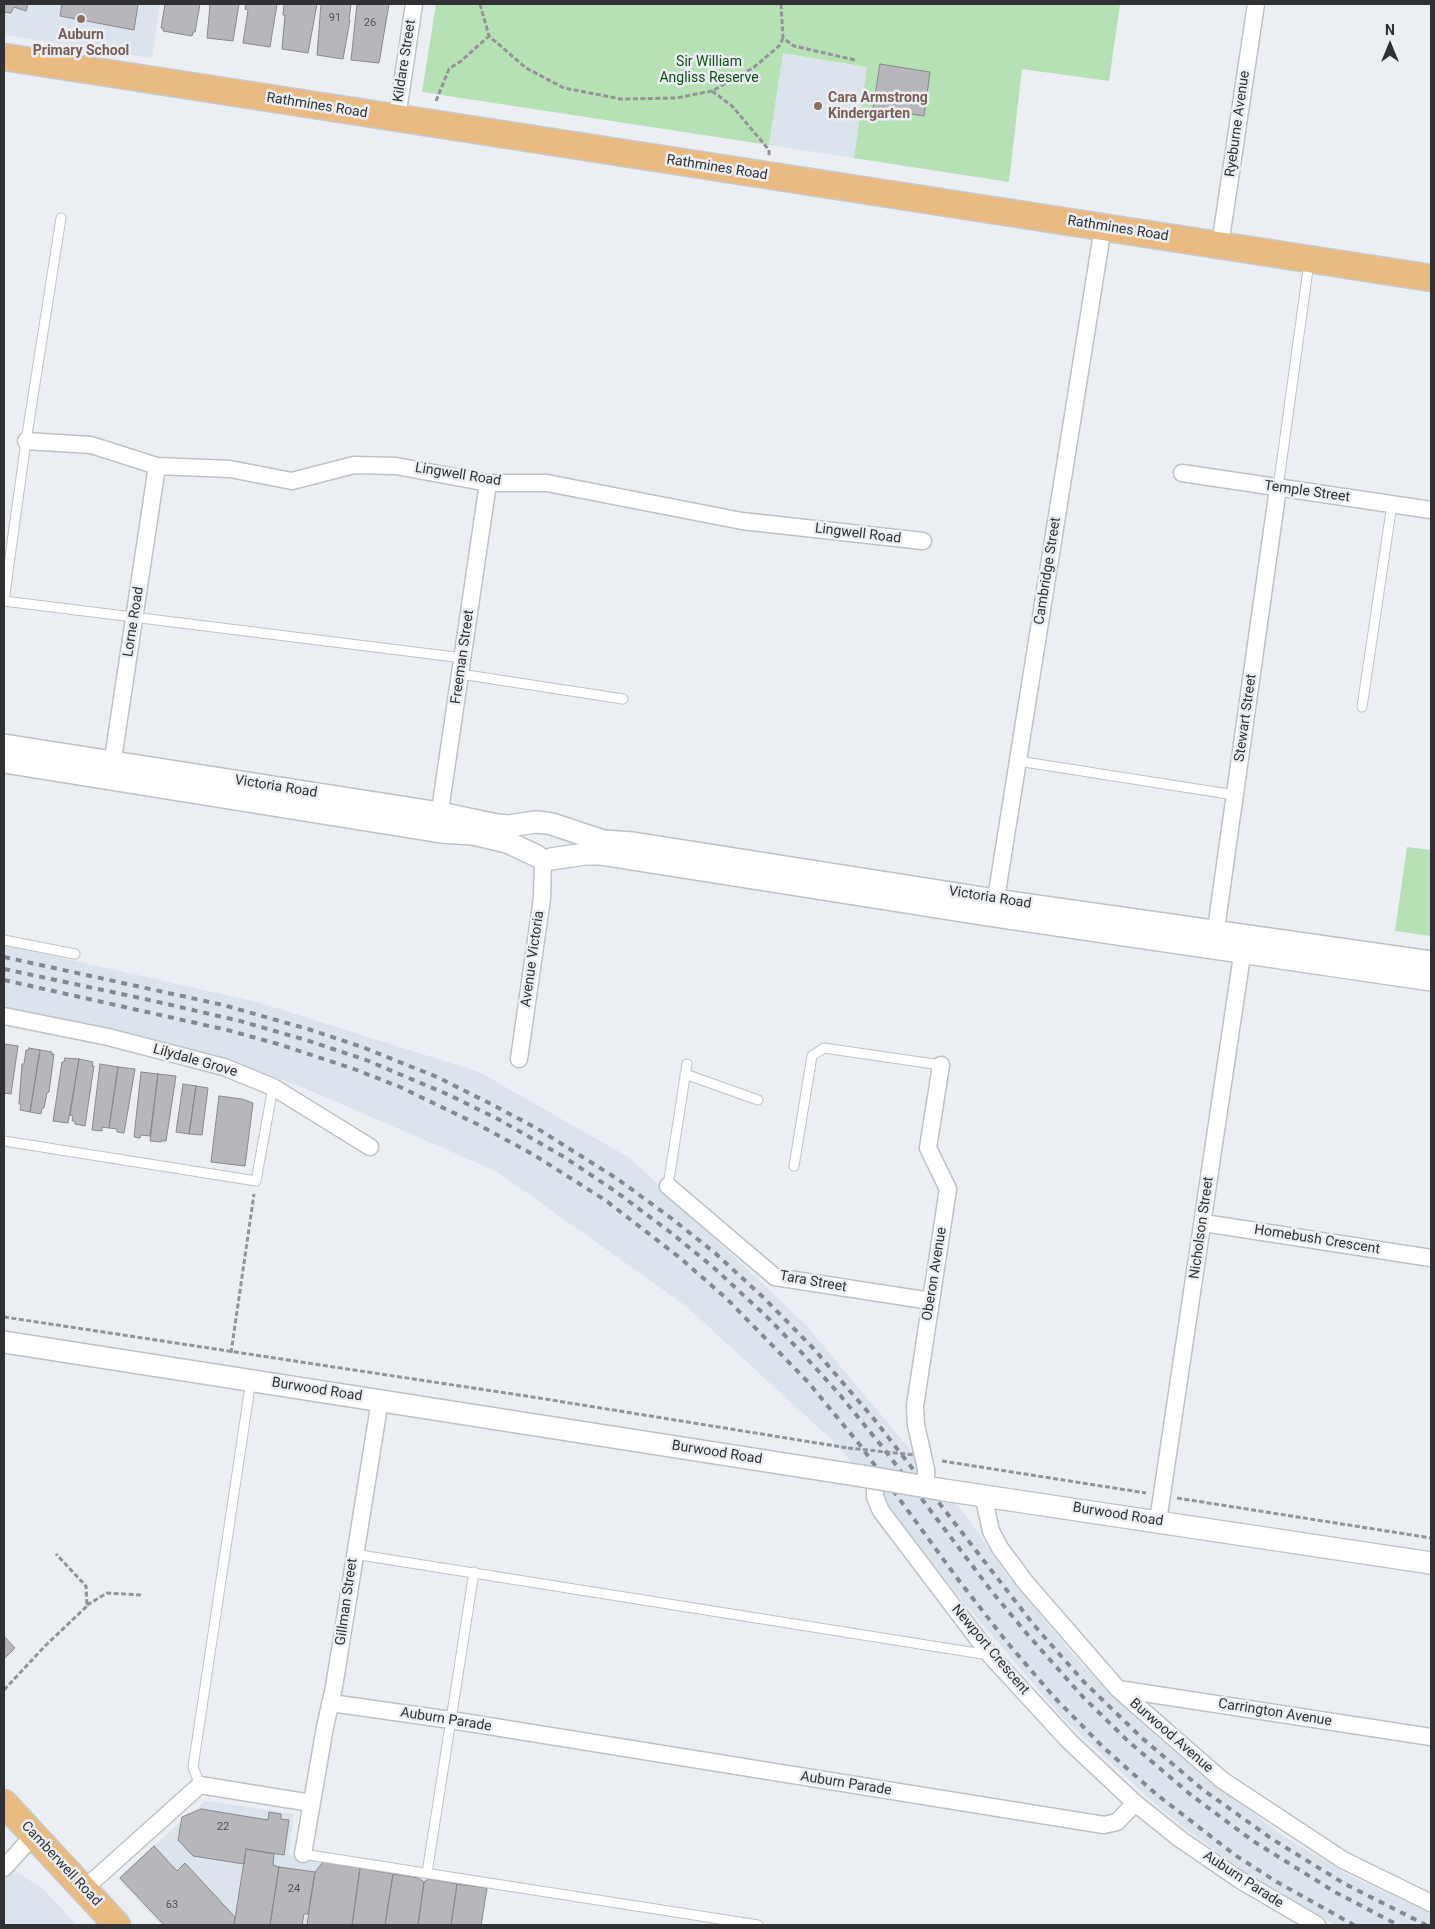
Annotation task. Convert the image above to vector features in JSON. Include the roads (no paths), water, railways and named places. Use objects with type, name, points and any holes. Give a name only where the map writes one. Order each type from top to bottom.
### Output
[{"type":"main road","name":"Rathmines Road","points":[[4,57],[432,125],[1431,278]]},
{"type":"main road","name":"Camberwell Road","points":[[4,1804],[117,1925]]},
{"type":"street","name":"Kildare Street","points":[[397,118],[414,4]]},
{"type":"street","name":"Ryeburne Avenue","points":[[1220,245],[1256,4]]},
{"type":"street","name":"Cambridge Street","points":[[995,908],[1103,227]]},
{"type":"street","name":"Lingwell Road","points":[[26,441],[91,445],[157,466],[230,469],[292,482],[354,464],[396,466],[488,483],[547,483],[742,521],[922,542]]},
{"type":"street","name":"Lorne Road","points":[[111,770],[157,466]]},
{"type":"street","name":"Temple Street","points":[[1182,473],[1431,510]]},
{"type":"street","name":"Freeman Street","points":[[438,822],[488,483]]},
{"type":"street","name":"Stewart Street","points":[[1214,940],[1278,488]]},
{"type":"street","name":"Victoria Road","points":[[4,745],[111,770],[438,822],[497,826],[535,822],[549,823],[597,840],[633,843],[719,864]]},
{"type":"street","name":"Victoria Road","points":[[4,762],[111,770]]},
{"type":"street","name":"Victoria Road","points":[[438,822],[512,844],[544,858],[600,854],[719,864],[995,908],[1214,940],[1431,962]]},
{"type":"street","points":[[549,823],[564,833],[566,843],[560,855],[544,858],[530,844],[531,834],[537,826],[549,823]]},
{"type":"street","name":"Avenue Victoria","points":[[518,1059],[542,898],[544,858]]},
{"type":"street","name":"Victoria Road","points":[[1244,944],[1431,980]]},
{"type":"street","name":"Nicholson Street","points":[[1158,1521],[1244,944]]},
{"type":"street","name":"Lilydale Grove","points":[[4,1016],[108,1037],[224,1067],[273,1087],[370,1146]]},
{"type":"street","name":"Oberon Avenue","points":[[932,1482],[916,1424],[915,1413],[948,1189],[928,1148],[941,1065]]},
{"type":"street","name":"Tara Street","points":[[668,1186],[775,1277],[931,1301]]},
{"type":"street","name":"Homebush Crescent","points":[[1204,1222],[1431,1258]]},
{"type":"street","name":"Burwood Road","points":[[4,1342],[380,1400],[870,1482],[932,1482],[983,1495],[1431,1563]]},
{"type":"street","name":"Gillman Street","points":[[303,1854],[325,1727],[331,1703],[380,1400]]},
{"type":"street","name":"Newport Crescent","points":[[870,1482],[881,1511],[990,1655],[1069,1742],[1135,1803]]},
{"type":"street","name":"Burwood Avenue","points":[[983,1495],[991,1531],[1000,1548],[1044,1603],[1118,1689],[1222,1780],[1342,1860],[1431,1903]]},
{"type":"street","name":"Carrington Avenue","points":[[1118,1689],[1431,1737]]},
{"type":"street","name":"Auburn Parade","points":[[331,1703],[451,1720],[1104,1825],[1118,1822],[1135,1803],[1180,1839],[1240,1880],[1317,1925]]},
{"type":"street","points":[[84,1889],[200,1786],[311,1803]]},
{"type":"street","points":[[4,1868],[34,1836]]},
{"type":"lane","points":[[61,218],[26,441],[4,601],[461,666],[623,699]]},
{"type":"lane","points":[[1278,488],[1309,259]]},
{"type":"lane","points":[[1362,707],[1392,504]]},
{"type":"lane","points":[[1018,761],[1235,796]]},
{"type":"lane","points":[[4,940],[75,954]]},
{"type":"lane","points":[[794,1166],[812,1056],[824,1048],[941,1065]]},
{"type":"lane","points":[[668,1186],[687,1064]]},
{"type":"lane","points":[[685,1074],[758,1100]]},
{"type":"lane","points":[[4,1142],[256,1181],[273,1087]]},
{"type":"lane","points":[[200,1786],[194,1767],[251,1380]]},
{"type":"lane","points":[[354,1554],[990,1655]]},
{"type":"lane","points":[[427,1873],[474,1572]]},
{"type":"lane","points":[[303,1854],[758,1925]]},
{"type":"railway","points":[[4,957],[223,1005],[308,1029],[362,1047],[437,1077],[491,1104],[538,1129],[616,1178],[715,1253],[765,1299],[813,1348],[874,1419],[1033,1624],[1084,1682],[1142,1738],[1202,1789],[1272,1839],[1345,1884],[1426,1925]]},
{"type":"railway","points":[[4,969],[240,1021],[366,1060],[449,1095],[498,1119],[564,1157],[615,1191],[713,1267],[766,1316],[802,1353],[840,1395],[884,1449],[993,1593],[1028,1635],[1083,1697],[1129,1742],[1191,1795],[1253,1841],[1335,1892],[1398,1925]]},
{"type":"railway","points":[[4,980],[227,1030],[278,1044],[354,1069],[400,1087],[479,1125],[534,1155],[605,1200],[679,1257],[727,1299],[808,1382],[860,1445],[957,1578],[1006,1641],[1054,1697],[1103,1747],[1156,1794],[1235,1855],[1277,1882],[1354,1925]]},
{"type":"place","name":"Auburn Primary School","points":[[81,19]]},
{"type":"place","name":"Cara Armstrong Kindergarten","points":[[818,106]]},
{"type":"park label","name":"Sir William Angliss Reserve","points":[[709,70]]}]
